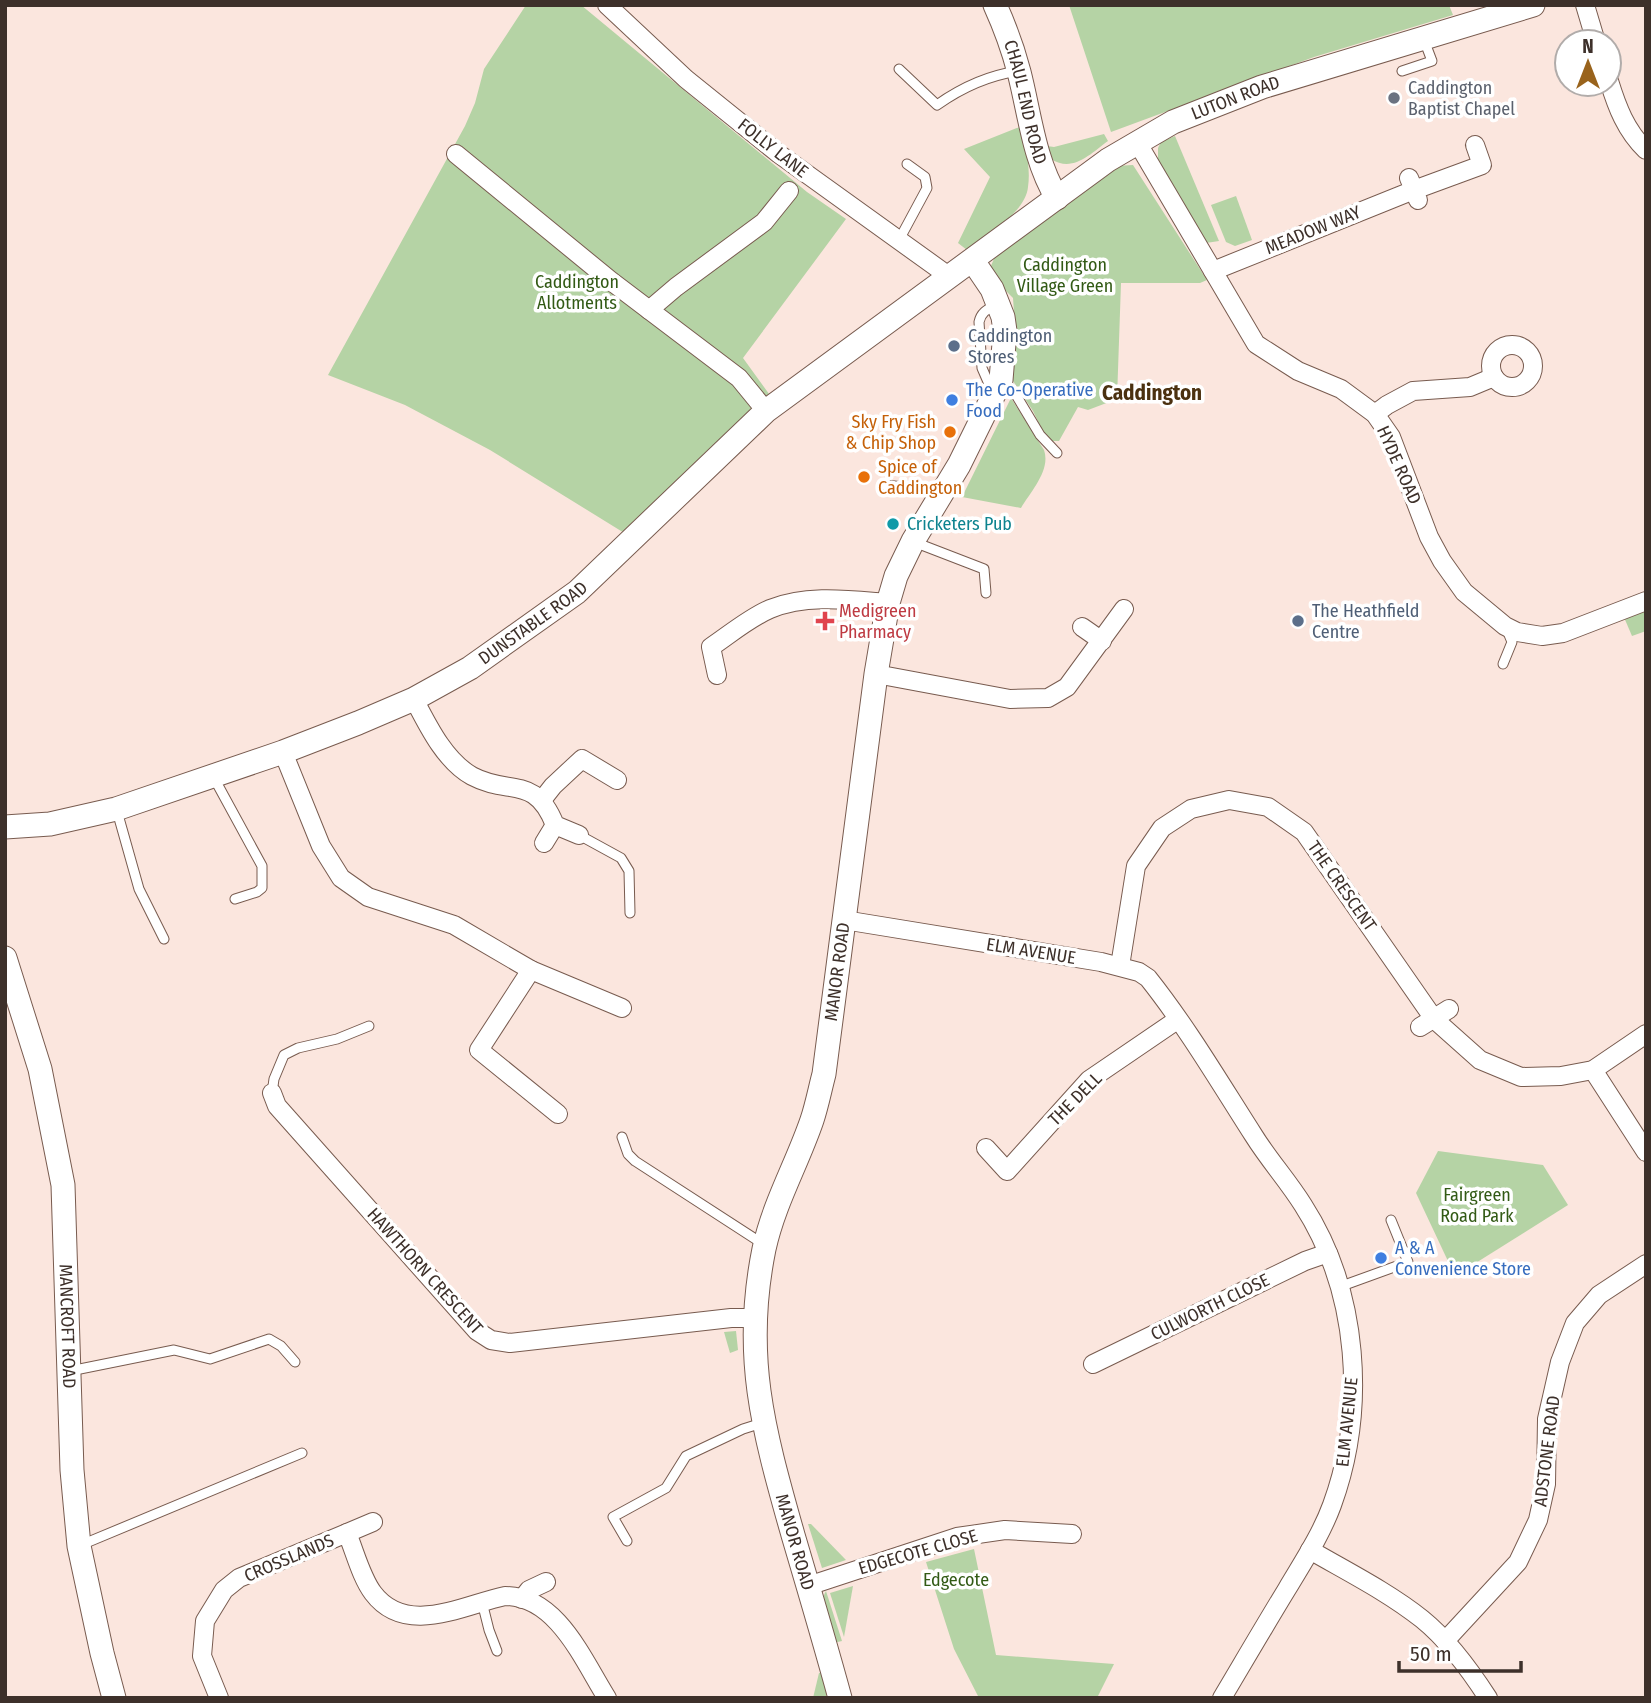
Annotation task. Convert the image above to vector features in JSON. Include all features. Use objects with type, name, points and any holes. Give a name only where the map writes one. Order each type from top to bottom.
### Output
[{"type":"street","name":"FOLLY LANE","points":[[607,5],[686,79],[779,154],[950,277]]},
{"type":"street","name":"CHAUL END ROAD","points":[[995,5],[1019,71],[1040,159],[1048,183],[1057,198]]},
{"type":"street","name":"LUTON ROAD","points":[[973,261],[1137,142],[1173,122],[1262,87],[1533,5]]},
{"type":"street","points":[[1584,5],[1591,28]]},
{"type":"street","points":[[1614,98],[1634,139],[1646,150]]},
{"type":"street","name":"HYDE ROAD","points":[[1137,142],[1256,344],[1297,371],[1341,389],[1375,414],[1391,437],[1429,537],[1464,592],[1505,626],[1517,632],[1542,636],[1563,633],[1646,601]]},
{"type":"street","name":"MEADOW WAY","points":[[1213,271],[1414,189],[1485,173],[1475,145]]},
{"type":"street","points":[[456,155],[649,310],[739,378],[766,411]]},
{"type":"street","points":[[649,310],[744,240],[764,222],[789,191]]},
{"type":"street","name":"DUNSTABLE ROAD","points":[[5,827],[50,824],[116,809],[213,776],[283,752],[414,699],[470,668],[577,592],[766,411],[973,261]]},
{"type":"street","name":"MANOR ROAD","points":[[840,1698],[762,1422],[755,1372],[755,1318],[765,1245],[778,1199],[811,1121],[824,1074],[876,674],[888,603],[896,576],[913,541],[998,388],[1005,331],[999,303],[973,261]]},
{"type":"street","points":[[1375,414],[1413,391],[1470,387],[1494,377]]},
{"type":"street","points":[[717,675],[710,647],[769,609],[800,601],[843,599],[888,603]]},
{"type":"street","points":[[876,674],[1010,699],[1041,699],[1059,694],[1067,687],[1124,609]]},
{"type":"street","points":[[1082,627],[1102,640]]},
{"type":"street","points":[[414,699],[428,727],[458,766],[482,780],[530,792],[542,800],[555,825],[579,835]]},
{"type":"street","points":[[283,752],[321,846],[341,878],[368,897],[454,925],[531,970],[622,1008]]},
{"type":"street","points":[[542,800],[586,754],[617,780]]},
{"type":"street","name":"THE CRESCENT","points":[[1120,966],[1136,866],[1162,828],[1192,808],[1230,800],[1269,807],[1304,832],[1434,1018],[1480,1060],[1521,1077],[1562,1076],[1593,1070],[1646,1034]]},
{"type":"street","points":[[544,843],[555,825]]},
{"type":"street","name":"ELM AVENUE","points":[[844,920],[1120,966],[1148,978],[1255,1140],[1304,1206],[1328,1253],[1350,1334],[1353,1368],[1349,1440],[1342,1473],[1332,1505],[1310,1550],[1222,1698]]},
{"type":"street","name":"MANCROFT ROAD","points":[[5,958],[40,1069],[63,1185],[72,1470],[79,1546],[114,1698]]},
{"type":"street","points":[[531,970],[471,1046],[558,1114]]},
{"type":"street","name":"THE DELL","points":[[986,1148],[1007,1171],[1089,1080],[1177,1020]]},
{"type":"street","points":[[1593,1070],[1646,1152]]},
{"type":"street","name":"HAWTHORN CRESCENT","points":[[272,1093],[277,1105],[477,1331],[491,1340],[510,1343],[730,1318],[755,1318]]},
{"type":"street","name":"CULWORTH CLOSE","points":[[1093,1364],[1306,1261],[1328,1253]]},
{"type":"street","name":"ADSTONE ROAD","points":[[1445,1642],[1518,1562],[1538,1520],[1546,1484],[1548,1419],[1560,1362],[1575,1324],[1599,1295],[1646,1264]]},
{"type":"street","name":"CROSSLANDS","points":[[219,1698],[202,1656],[205,1621],[224,1590],[239,1578],[373,1522]]},
{"type":"street","name":"EDGECOTE CLOSE","points":[[808,1586],[957,1537],[1005,1530],[1072,1534]]},
{"type":"street","name":"CROSSLANDS","points":[[347,1533],[368,1586],[374,1595],[395,1611],[420,1617],[434,1616],[505,1597],[522,1599]]},
{"type":"street","points":[[1310,1550],[1391,1597],[1423,1620],[1473,1674],[1488,1698]]},
{"type":"street","points":[[546,1582],[529,1590],[522,1599],[535,1604],[558,1623],[607,1698]]},
{"type":"lane","points":[[1402,71],[1432,61],[1423,38]]},
{"type":"lane","points":[[899,69],[937,105],[951,95],[1001,74],[1019,71]]},
{"type":"lane","points":[[898,240],[927,188],[925,177],[907,164]]},
{"type":"lane","points":[[998,388],[1013,390],[1033,427],[1057,453]]},
{"type":"lane","points":[[886,485],[928,490],[940,495]]},
{"type":"lane","points":[[913,541],[984,569],[986,593]]},
{"type":"lane","points":[[1503,664],[1512,642],[1505,626]]},
{"type":"lane","points":[[213,776],[262,866],[262,888],[235,899]]},
{"type":"lane","points":[[116,809],[139,889],[164,939]]},
{"type":"lane","points":[[579,835],[621,858],[629,871],[630,913]]},
{"type":"lane","points":[[272,1093],[274,1079],[284,1055],[298,1048],[337,1039],[369,1026]]},
{"type":"lane","points":[[622,1137],[628,1154],[635,1161],[765,1245]]},
{"type":"lane","points":[[1339,1287],[1408,1262],[1391,1220]]},
{"type":"lane","points":[[68,1371],[174,1350],[210,1359],[269,1339],[281,1346],[295,1362]]},
{"type":"lane","points":[[627,1541],[614,1517],[666,1488],[686,1456],[762,1422]]},
{"type":"lane","points":[[79,1546],[302,1453]]},
{"type":"lane","points":[[482,1602],[498,1651]]},
{"type":"green space","name":"Caddington Allotments","points":[[526,5],[581,5],[807,192],[846,219],[743,358],[772,398],[634,539],[490,450],[405,405],[328,375],[465,126],[475,103],[484,69]]},
{"type":"green space","points":[[1069,5],[1449,5],[1453,15],[1314,57],[1111,132]]},
{"type":"green space","points":[[1022,126],[1029,172],[1026,196],[1004,223],[967,250],[958,243],[990,177],[964,149]]},
{"type":"green space","points":[[1104,134],[1108,141],[1081,160],[1067,164],[1051,159],[1047,146],[1054,147]]},
{"type":"green space","points":[[1175,136],[1219,241],[1206,243],[1158,163],[1158,148],[1161,142]]},
{"type":"green space","name":"Caddington Village Green","points":[[1133,165],[1207,280],[1200,283],[1121,283],[1117,399],[1088,410],[1078,407],[1059,441],[1051,441],[1044,434],[1033,411],[1007,372],[1006,346],[1016,341],[1013,298],[988,273],[996,254],[1114,166]]},
{"type":"green space","points":[[1236,196],[1252,240],[1235,246],[1226,242],[1211,205]]},
{"type":"green space","points":[[1011,398],[1044,450],[1045,465],[1039,480],[1021,508],[962,497]]},
{"type":"green space","points":[[1646,606],[1646,631],[1632,636],[1623,615]]},
{"type":"green space","name":"Fairgreen Road Park","points":[[1438,1151],[1543,1165],[1568,1205],[1455,1276],[1416,1193]]},
{"type":"green space","points":[[736,1331],[738,1350],[730,1353],[724,1332]]},
{"type":"green space","points":[[808,1524],[811,1524],[846,1560],[822,1568]]},
{"type":"green space","name":"Edgecote","points":[[974,1549],[996,1655],[1114,1664],[1097,1698],[979,1698],[954,1649],[926,1562]]},
{"type":"green space","points":[[853,1586],[844,1637],[830,1593]]},
{"type":"green space","points":[[826,1591],[842,1641],[833,1643],[823,1610]]},
{"type":"green space","points":[[819,1673],[823,1673],[827,1688],[826,1698],[813,1698]]},
{"type":"place","name":"Caddington Baptist Chapel","points":[[1394,98]]},
{"type":"place","name":"Caddington Stores","points":[[954,346]]},
{"type":"place","name":"The Co-Operative Food","points":[[952,400]]},
{"type":"place","name":"Sky Fry Fish & Chip Shop","points":[[950,432]]},
{"type":"place","name":"Spice of Caddington","points":[[864,477]]},
{"type":"place","name":"Cricketers Pub","points":[[893,524]]},
{"type":"place","name":"Medigreen Pharmacy","points":[[825,621]]},
{"type":"place","name":"The Heathfield Centre","points":[[1298,621]]},
{"type":"place","name":"A & A Convenience Store","points":[[1381,1258]]},
{"type":"district","name":"Caddington","points":[[1152,393]]}]
